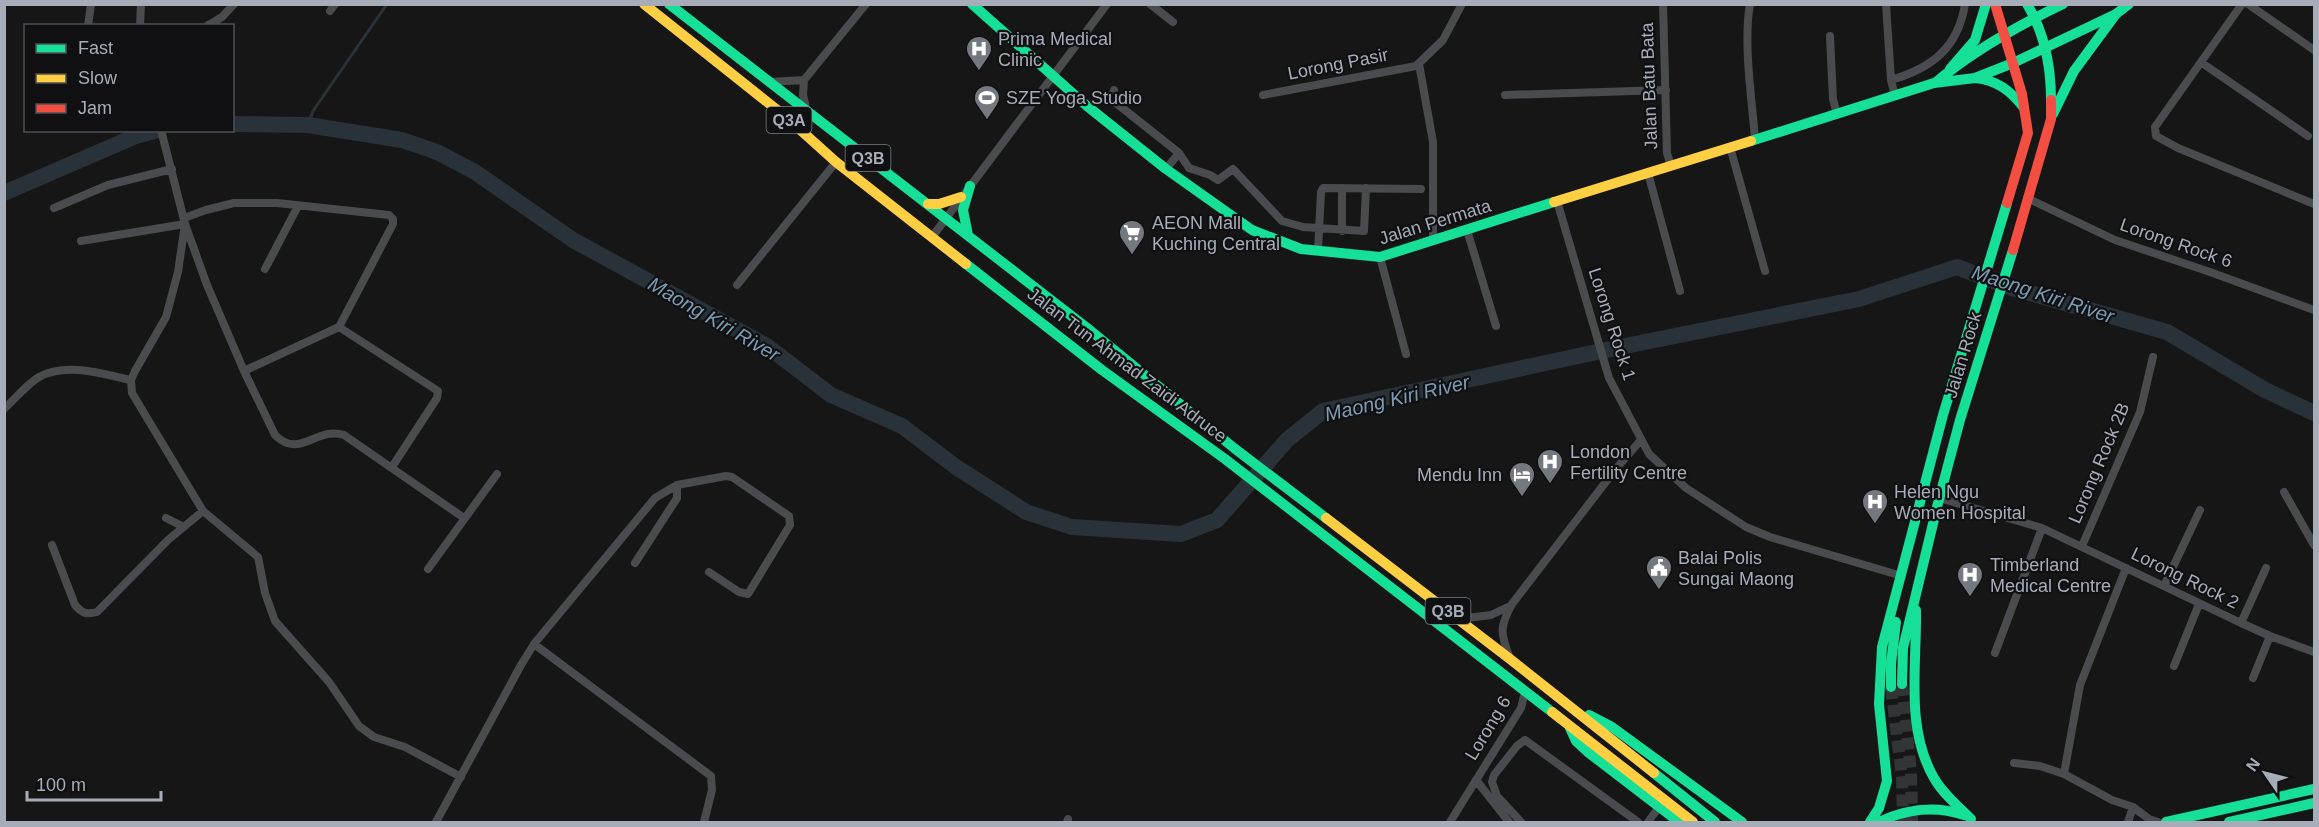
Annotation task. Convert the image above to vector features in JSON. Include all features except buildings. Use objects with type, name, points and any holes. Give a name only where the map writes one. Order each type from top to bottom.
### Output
[{"type":"main road","name":"Jalan Tun Ahmad Zaidi Adruce","points":[[644,4],[786,117],[836,162],[1136,397],[1225,459],[1280,504],[1693,822]]},
{"type":"main road","name":"Jalan Tun Ahmad Zaidi Adruce","points":[[669,4],[1091,330],[1234,448],[1459,619],[1715,822]]},
{"type":"main road","name":"Jalan Permata","points":[[972,4],[985,9],[1054,77],[1166,169],[1252,230],[1301,249],[1380,257],[1934,83]]},
{"type":"main road","points":[[1934,83],[1950,69],[1975,40],[1986,4]]},
{"type":"main road","name":"Jalan Rock","points":[[1870,822],[1881,804],[1888,784],[1889,771],[1880,713],[1879,673],[1882,647],[1943,415],[2028,133],[2026,111],[1995,4]]},
{"type":"main road","name":"Jalan Rock","points":[[1902,576],[1891,664],[1897,686],[1903,648],[1939,498],[2051,119],[2051,84],[2045,46],[2035,17],[2027,4]]},
{"type":"main road","points":[[1950,69],[2035,17],[2063,4]]},
{"type":"main road","points":[[1975,78],[2013,63],[2116,14],[2129,4]]},
{"type":"main road","points":[[2051,119],[2074,71],[2116,14]]},
{"type":"main road","points":[[1934,83],[1975,78],[1987,79],[1999,84],[2016,97],[2026,111]]},
{"type":"main road","points":[[968,235],[962,212],[964,199],[970,186]]},
{"type":"main road","points":[[928,204],[939,204],[961,197]]},
{"type":"main road","points":[[1915,596],[1916,706],[1923,755],[1938,784],[1948,797],[1974,821]]},
{"type":"main road","points":[[1577,712],[1593,716],[1612,727],[1742,822]]},
{"type":"main road","points":[[1569,725],[1576,741],[1589,753],[1679,822]]},
{"type":"main road","points":[[2166,822],[2314,789]]},
{"type":"main road","points":[[2232,822],[2314,803]]},
{"type":"main road","points":[[1879,822],[1920,809],[1954,811],[1974,821]]},
{"type":"street","points":[[88,24],[91,4]]},
{"type":"street","points":[[140,24],[141,4]]},
{"type":"street","points":[[210,24],[222,17],[234,4]]},
{"type":"street","points":[[807,112],[803,95],[804,80],[866,4]]},
{"type":"street","points":[[932,237],[1107,4]]},
{"type":"street","points":[[1150,4],[1173,22]]},
{"type":"street","points":[[1433,240],[1433,142],[1419,64],[1443,40],[1462,4]]},
{"type":"street","name":"Jalan Batu Bata","points":[[1663,4],[1667,153],[1671,166]]},
{"type":"street","points":[[1750,4],[1748,15],[1750,72],[1755,139]]},
{"type":"street","points":[[1886,4],[1891,80],[1895,96]]},
{"type":"street","points":[[1891,80],[1913,74],[1948,48],[1962,22],[1965,4]]},
{"type":"street","points":[[2242,4],[2155,127],[2156,136],[2178,148],[2314,204]]},
{"type":"street","points":[[2248,4],[2314,50]]},
{"type":"street","points":[[1830,36],[1833,99],[1837,114]]},
{"type":"street","points":[[2202,63],[2308,136]]},
{"type":"street","name":"Lorong Pasir","points":[[1263,95],[1419,64]]},
{"type":"street","points":[[769,82],[804,80]]},
{"type":"street","points":[[1114,90],[1112,96],[1116,103],[1179,153],[1189,168],[1218,180],[1233,169],[1278,219],[1293,225],[1360,232],[1365,228],[1366,188]]},
{"type":"street","points":[[1505,95],[1666,90]]},
{"type":"street","points":[[162,132],[185,221],[207,285],[274,435],[283,443],[292,446],[336,433],[344,435],[464,518]]},
{"type":"street","points":[[1730,147],[1765,271]]},
{"type":"street","points":[[1166,169],[1179,153]]},
{"type":"street","points":[[737,285],[836,162]]},
{"type":"street","points":[[54,208],[108,185],[172,169]]},
{"type":"street","points":[[1648,173],[1680,291]]},
{"type":"street","points":[[1342,188],[1342,231]]},
{"type":"street","points":[[1318,251],[1321,190],[1421,189]]},
{"type":"street","name":"Lorong Rock 6","points":[[2029,199],[2115,240],[2314,310]]},
{"type":"street","name":"Lorong Rock 1","points":[[1557,201],[1610,378],[1640,441],[1649,454],[1686,488],[1746,527],[1770,537],[1902,576]]},
{"type":"street","points":[[81,241],[185,221],[206,210],[234,203],[277,203],[389,215],[393,219],[393,224],[339,327],[244,371]]},
{"type":"street","points":[[265,269],[298,206]]},
{"type":"street","points":[[185,221],[178,272],[166,317],[131,380],[132,393],[203,511],[258,557],[265,593],[275,621],[329,682],[359,726],[374,737],[405,747],[461,777]]},
{"type":"street","points":[[1467,230],[1496,326]]},
{"type":"street","points":[[1380,257],[1406,354]]},
{"type":"street","points":[[339,327],[438,391],[437,398],[392,467]]},
{"type":"street","name":"Lorong Rock 2B","points":[[2082,546],[2140,412],[2153,357]]},
{"type":"street","points":[[4,409],[28,385],[41,376],[61,370],[86,371],[131,380]]},
{"type":"street","points":[[1510,659],[1502,632],[1502,623],[1512,604],[1640,441]]},
{"type":"street","points":[[429,569],[497,474]]},
{"type":"street","points":[[436,822],[534,644],[655,498],[677,485],[726,476],[732,477],[789,516],[790,525],[748,594],[739,592],[710,572]]},
{"type":"street","points":[[635,562],[677,498],[677,485]]},
{"type":"street","points":[[2284,492],[2314,545]]},
{"type":"street","name":"Lorong Rock 2","points":[[1939,498],[2042,528],[2241,623],[2314,652]]},
{"type":"street","points":[[2164,586],[2200,510]]},
{"type":"street","points":[[52,545],[75,605],[81,612],[88,615],[97,612],[182,526],[203,511]]},
{"type":"street","points":[[166,518],[182,526]]},
{"type":"street","points":[[1995,653],[2042,528]]},
{"type":"street","points":[[2064,774],[2080,685],[2126,568]]},
{"type":"street","points":[[2241,623],[2266,568]]},
{"type":"street","points":[[2174,666],[2199,603]]},
{"type":"street","points":[[1459,619],[1500,613],[1512,604]]},
{"type":"street","points":[[2253,678],[2270,636]]},
{"type":"street","points":[[534,644],[711,776],[712,789],[704,822]]},
{"type":"street","name":"Lorong 6","points":[[1450,822],[1521,708],[1525,692]]},
{"type":"street","points":[[1521,822],[1499,803],[1492,782],[1494,775],[1517,746],[1525,740],[1638,822]]},
{"type":"street","points":[[2014,763],[2040,766],[2064,774],[2112,800],[2133,807],[2149,819],[2158,822]]},
{"type":"street","name":"Lorong 6","points":[[1476,780],[1499,803],[1509,822]]},
{"type":"street","points":[[1648,822],[1659,807]]},
{"type":"street","points":[[2128,822],[2133,807]]},
{"type":"waterway","points":[[308,125],[313,111],[387,4]]},
{"type":"waterway","name":"Maong Kiri River","points":[[234,124],[308,125],[402,140],[437,152],[475,172],[573,240],[767,346],[831,395],[902,426],[956,467],[1026,512],[1072,527],[1181,534],[1217,520],[1287,440],[1323,411],[1620,347],[1859,299],[1957,267],[2012,288],[2167,332],[2265,390],[2314,413]]},
{"type":"waterway","name":"Maong Kiri River","points":[[4,193],[136,136],[151,132]]},
{"type":"tunnel","points":[[1902,684],[1911,773],[1912,822]]},
{"type":"tunnel","points":[[1891,687],[1902,777],[1903,822]]},
{"type":"traffic: fast","points":[[669,4],[1091,331],[1234,448],[1326,518]]},
{"type":"traffic: fast","points":[[972,4],[1087,106],[1166,169],[1252,230],[1301,249],[1380,257],[1554,202]]},
{"type":"traffic: fast","points":[[1950,69],[1975,40],[1986,4]]},
{"type":"traffic: fast","points":[[2027,4],[2038,26],[2045,50],[2050,75],[2051,100]]},
{"type":"traffic: fast","points":[[1935,83],[1996,39],[2063,4]]},
{"type":"traffic: fast","points":[[1751,141],[1934,83],[1975,78],[2013,63],[2116,14],[2129,4]]},
{"type":"traffic: fast","points":[[2053,114],[2074,71],[2116,14]]},
{"type":"traffic: fast","points":[[1975,78],[2003,87],[2024,108]]},
{"type":"traffic: fast","points":[[968,235],[963,210],[970,186]]},
{"type":"traffic: fast","points":[[1870,822],[1879,808],[1887,781],[1879,704],[1882,647],[1943,415],[2007,203]]},
{"type":"traffic: fast","points":[[1902,684],[1903,648],[1937,507],[1960,420],[2013,250]]},
{"type":"traffic: fast","points":[[966,264],[1102,370],[1225,459],[1552,712]]},
{"type":"traffic: fast","points":[[1916,610],[1914,696],[1919,738],[1934,778],[1951,800],[1971,819]]},
{"type":"traffic: fast","points":[[1891,687],[1896,622]]},
{"type":"traffic: fast","points":[[1589,715],[1612,727],[1742,822]]},
{"type":"traffic: fast","points":[[1570,728],[1576,741],[1589,753],[1679,822]]},
{"type":"traffic: fast","points":[[1654,773],[1715,822]]},
{"type":"traffic: fast","points":[[2166,822],[2314,789]]},
{"type":"traffic: fast","points":[[2229,822],[2314,803]]},
{"type":"traffic: fast","points":[[1879,822],[1910,811],[1931,809],[1964,815]]},
{"type":"traffic: slow","points":[[644,4],[786,117],[836,162],[966,264]]},
{"type":"traffic: slow","points":[[1554,202],[1751,141]]},
{"type":"traffic: slow","points":[[928,204],[939,204],[961,197]]},
{"type":"traffic: slow","points":[[1326,518],[1654,773]]},
{"type":"traffic: slow","points":[[1552,712],[1693,822]]},
{"type":"traffic: jam","points":[[1995,4],[2022,94],[2028,133],[2007,203]]},
{"type":"traffic: jam","points":[[2013,250],[2051,119],[2051,100]]},
{"type":"place","name":"Prima Medical Clinic","points":[[979,72]]},
{"type":"place","name":"SZE Yoga Studio","points":[[987,121]]},
{"type":"place","name":"AEON Mall Kuching Central","points":[[1132,256]]},
{"type":"place","name":"London Fertility Centre","points":[[1550,485]]},
{"type":"place","name":"Mendu Inn","points":[[1522,498]]},
{"type":"place","name":"Helen Ngu Women Hospital","points":[[1875,525]]},
{"type":"place","name":"Balai Polis Sungai Maong","points":[[1659,591]]},
{"type":"place","name":"Timberland Medical Centre","points":[[1970,598]]}]
